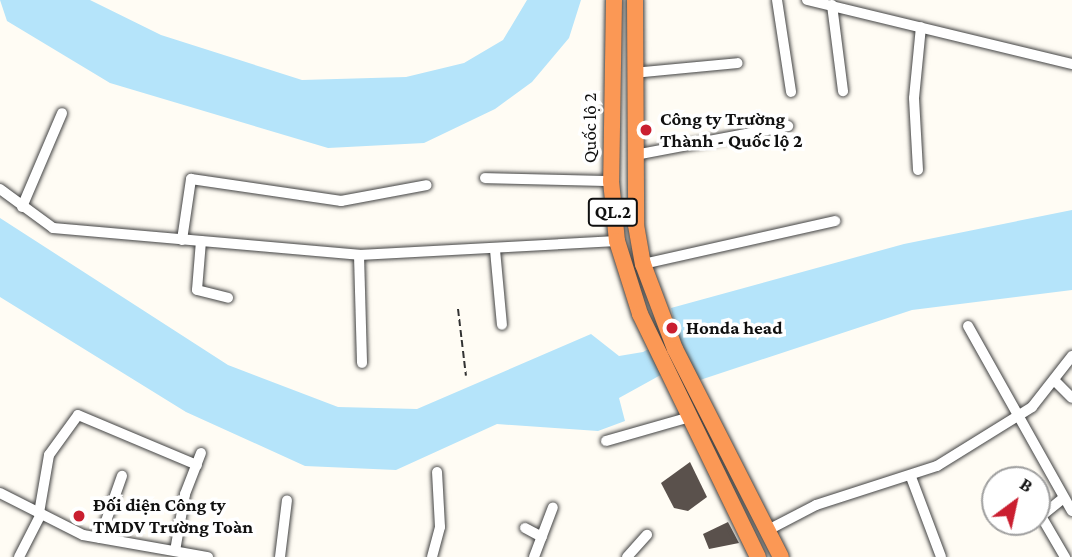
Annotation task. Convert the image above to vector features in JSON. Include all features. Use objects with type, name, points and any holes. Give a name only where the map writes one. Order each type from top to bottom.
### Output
[{"type":"highway","name":"Quốc lộ 2","points":[[614,0],[611,181],[617,241],[640,314],[688,413]]},
{"type":"highway","name":"QL.2","points":[[635,0],[635,155],[643,264],[703,403],[781,557]]},
{"type":"highway","name":"QL.2","points":[[688,413],[758,557]]},
{"type":"street","points":[[777,0],[791,92]]},
{"type":"street","points":[[807,0],[1072,64]]},
{"type":"street","points":[[832,5],[844,91]]},
{"type":"street","points":[[918,170],[914,98],[921,27]]},
{"type":"street","points":[[633,73],[738,64]]},
{"type":"street","points":[[22,207],[62,113]]},
{"type":"street","points":[[635,155],[788,126]]},
{"type":"street","points":[[485,178],[611,181]]},
{"type":"street","points":[[182,240],[191,179],[341,201],[427,184]]},
{"type":"street","points":[[0,189],[54,228],[359,255],[495,250],[617,241]]},
{"type":"street","points":[[643,264],[835,221]]},
{"type":"street","points":[[201,241],[197,290],[228,298]]},
{"type":"street","points":[[495,250],[502,325]]},
{"type":"street","points":[[359,255],[362,363]]},
{"type":"street","points":[[968,326],[1015,419],[1061,500],[1072,511]]},
{"type":"street","points":[[768,530],[848,493],[911,477],[1015,419],[1054,380],[1072,356]]},
{"type":"street","points":[[1054,380],[1072,398]]},
{"type":"street","points":[[606,442],[688,413]]},
{"type":"street","points":[[19,557],[40,513],[49,455],[78,415],[197,465]]},
{"type":"street","points":[[175,551],[201,453]]},
{"type":"street","points":[[432,557],[440,527],[437,472]]},
{"type":"street","points":[[100,538],[122,476]]},
{"type":"street","points":[[911,477],[942,557]]},
{"type":"street","points":[[0,494],[100,538],[208,557]]},
{"type":"street","points":[[280,557],[287,500]]},
{"type":"street","points":[[1061,500],[1041,516],[1065,557]]},
{"type":"street","points":[[534,557],[553,507]]},
{"type":"street","points":[[525,528],[542,537]]},
{"type":"street","points":[[627,557],[648,535]]},
{"type":"path","points":[[458,309],[466,376]]},
{"type":"water","points":[[0,0],[90,0],[161,35],[302,80],[406,77],[464,63],[503,40],[527,0],[581,0],[569,38],[532,82],[495,109],[424,143],[328,148],[110,83],[7,21]]},
{"type":"water","points":[[1072,210],[1072,290],[912,310],[697,381],[686,361],[619,398],[625,421],[598,431],[497,424],[396,470],[305,466],[186,412],[0,297],[0,218],[228,365],[338,407],[417,409],[591,334],[619,356],[643,352],[677,334],[671,308],[904,244]]},
{"type":"building","points":[[690,462],[707,497],[688,511],[674,508],[661,483]]},
{"type":"building","points":[[728,522],[739,543],[709,549],[703,534]]},
{"type":"place","name":"Công ty Trường Thành - Quốc lộ 2","points":[[646,130]]},
{"type":"place","name":"Honda head","points":[[672,328]]},
{"type":"place","name":"Đối diện Công ty TMDV Trường Toàn","points":[[79,516]]}]
